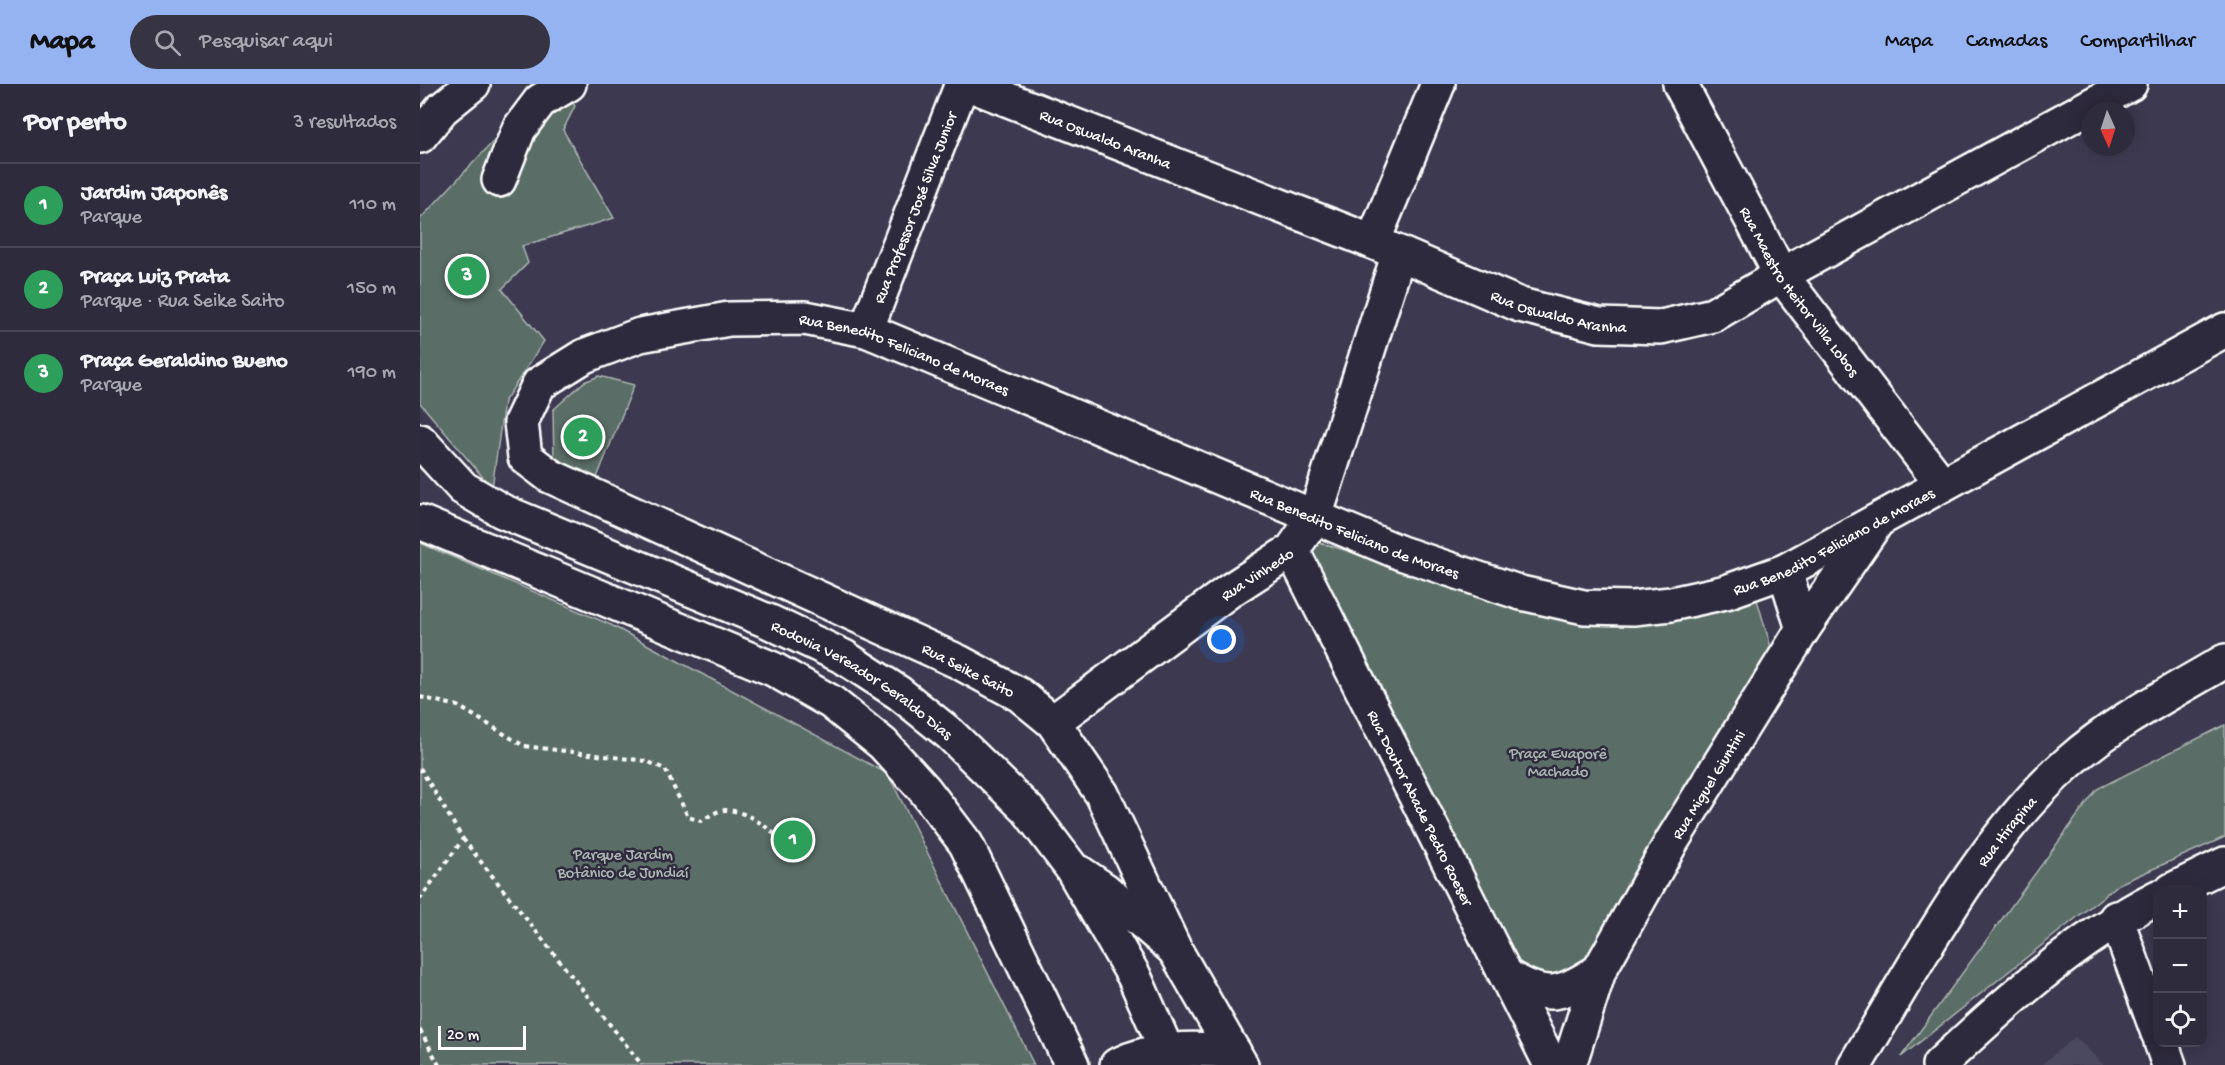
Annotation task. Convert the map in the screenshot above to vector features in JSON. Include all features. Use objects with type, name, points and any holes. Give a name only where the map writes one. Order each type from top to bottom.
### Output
[{"type":"street","points":[[420,98],[453,84]]},
{"type":"street","points":[[420,136],[442,109],[472,84]]},
{"type":"street","points":[[499,180],[519,129],[540,101],[568,84]]},
{"type":"street","name":"Rua Professor José Silva Junior","points":[[866,330],[962,84]]},
{"type":"street","name":"Rua Oswaldo Aranha","points":[[968,84],[1386,248],[1520,305],[1599,325],[1661,327],[1713,315],[1781,275],[2130,84]]},
{"type":"street","name":"Rua Vinhedo","points":[[1053,722],[1229,591],[1292,550],[1315,517],[1386,248],[1438,84]]},
{"type":"street","name":"Rua Maestro Heitor Villa Lobos","points":[[1680,84],[1781,275],[1941,483]]},
{"type":"street","name":"Rua Benedito Feliciano de Moraes","points":[[525,457],[520,422],[539,384],[584,356],[640,335],[729,319],[806,318],[866,330],[1401,553],[1521,593],[1584,608],[1633,608],[1671,604],[1726,592],[1785,571],[1941,483],[2225,330]]},
{"type":"street","name":"Rodovia Vereador Geraldo Dias","points":[[420,441],[463,488],[502,511],[770,622],[843,657],[899,693],[950,734],[1028,810],[1071,867],[1134,976],[1171,1058]]},
{"type":"street","name":"Rua Seike Saito","points":[[525,457],[550,476],[581,491],[959,662],[1020,695],[1053,722],[1102,794],[1175,950],[1238,1059]]},
{"type":"street","name":"Rua Miguel Giuntini","points":[[1569,1065],[1599,971],[1672,841],[1803,629],[1879,519]]},
{"type":"street","points":[[420,522],[773,669],[831,702],[883,744],[924,789],[966,844],[1072,1065]]},
{"type":"street","name":"Rua Doutor Abade Pedro Roeser","points":[[1292,550],[1551,1065]]},
{"type":"street","points":[[1785,571],[1803,629]]},
{"type":"street","name":"Rua Itirapina","points":[[1855,1065],[1980,864],[2020,811],[2069,762],[2116,727],[2225,661]]},
{"type":"street","points":[[2182,885],[2225,864]]},
{"type":"street","points":[[1071,867],[1105,890],[1175,950]]},
{"type":"street","points":[[1939,1065],[2044,972],[2116,918],[2153,899]]},
{"type":"street","points":[[2116,918],[2153,1022]]},
{"type":"street","points":[[1507,976],[1531,991],[1552,993],[1575,986],[1599,971]]},
{"type":"street","points":[[2163,1047],[2169,1065]]},
{"type":"street","points":[[1118,1065],[1131,1058],[1171,1058],[1206,1048],[1238,1059]]},
{"type":"path","points":[[420,698],[458,706],[524,746],[646,762],[665,769],[688,817],[702,820],[717,811],[728,810],[765,826],[788,850]]},
{"type":"path","points":[[420,768],[464,839],[642,1065]]},
{"type":"path","points":[[420,899],[464,839]]},
{"type":"path","points":[[420,1030],[439,1065]]},
{"type":"shaded area","points":[[2075,1037],[2104,1065],[2041,1065]]},
{"type":"green space","points":[[564,87],[575,106],[563,130],[614,218],[522,246],[528,263],[502,289],[544,341],[504,402],[492,488],[420,403],[420,219],[507,127]]},
{"type":"green space","points":[[599,376],[634,385],[594,485],[554,464],[553,410],[584,382]]},
{"type":"green space","name":"Praça Evaporê Machado","points":[[1291,534],[1544,610],[1755,593],[1771,647],[1770,705],[1590,997],[1520,1001],[1487,981],[1319,575]]},
{"type":"green space","name":"Parque Jardim Botânico de Jundiaí","points":[[420,543],[611,625],[888,774],[1034,1065],[420,1065]]},
{"type":"green space","points":[[2225,725],[2225,837],[2119,884],[1901,1057],[2097,789]]},
{"type":"place","name":"Praça Geraldino Bueno","points":[[467,276]]},
{"type":"place","name":"Praça Luiz Prata","points":[[583,437]]},
{"type":"place","name":"Jardim Japonês","points":[[793,840]]}]
